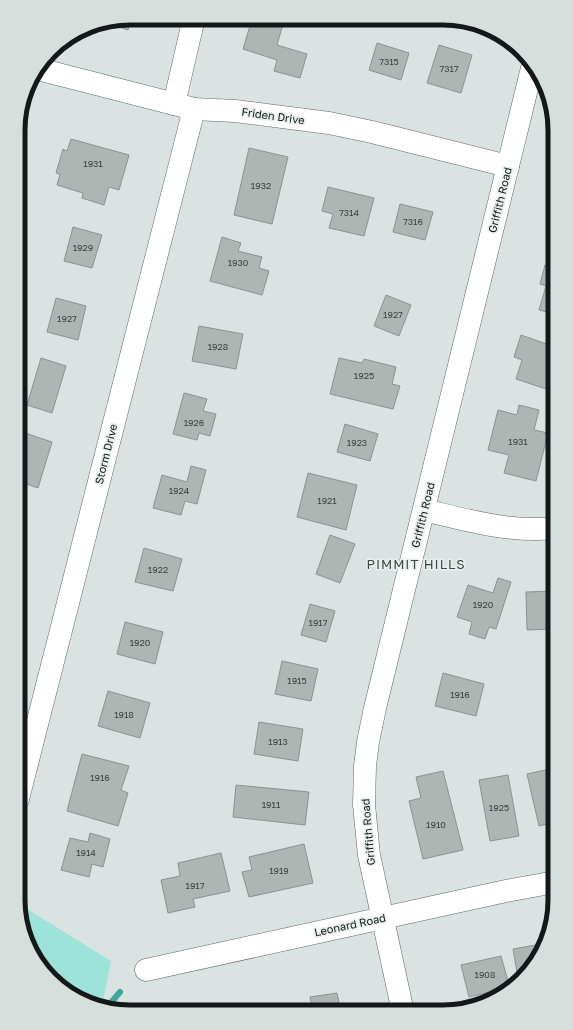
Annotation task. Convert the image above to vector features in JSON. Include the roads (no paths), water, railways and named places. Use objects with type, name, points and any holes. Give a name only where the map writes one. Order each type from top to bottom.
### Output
[{"type":"street","name":"Storm Drive","points":[[25,770],[184,106],[193,25]]},
{"type":"street","name":"Friden Drive","points":[[44,70],[184,106],[329,123],[372,132],[508,166]]},
{"type":"street","name":"Griffith Road","points":[[401,1005],[369,855],[364,805],[365,766],[368,742],[375,708],[531,73]]},
{"type":"street","points":[[424,510],[496,526],[542,530],[548,529]]},
{"type":"street","name":"Leonard Road","points":[[146,970],[506,891],[548,883]]},
{"type":"waterway","points":[[111,1003],[120,992]]},
{"type":"district","name":"PIMMIT HILLS","points":[[416,564]]}]
